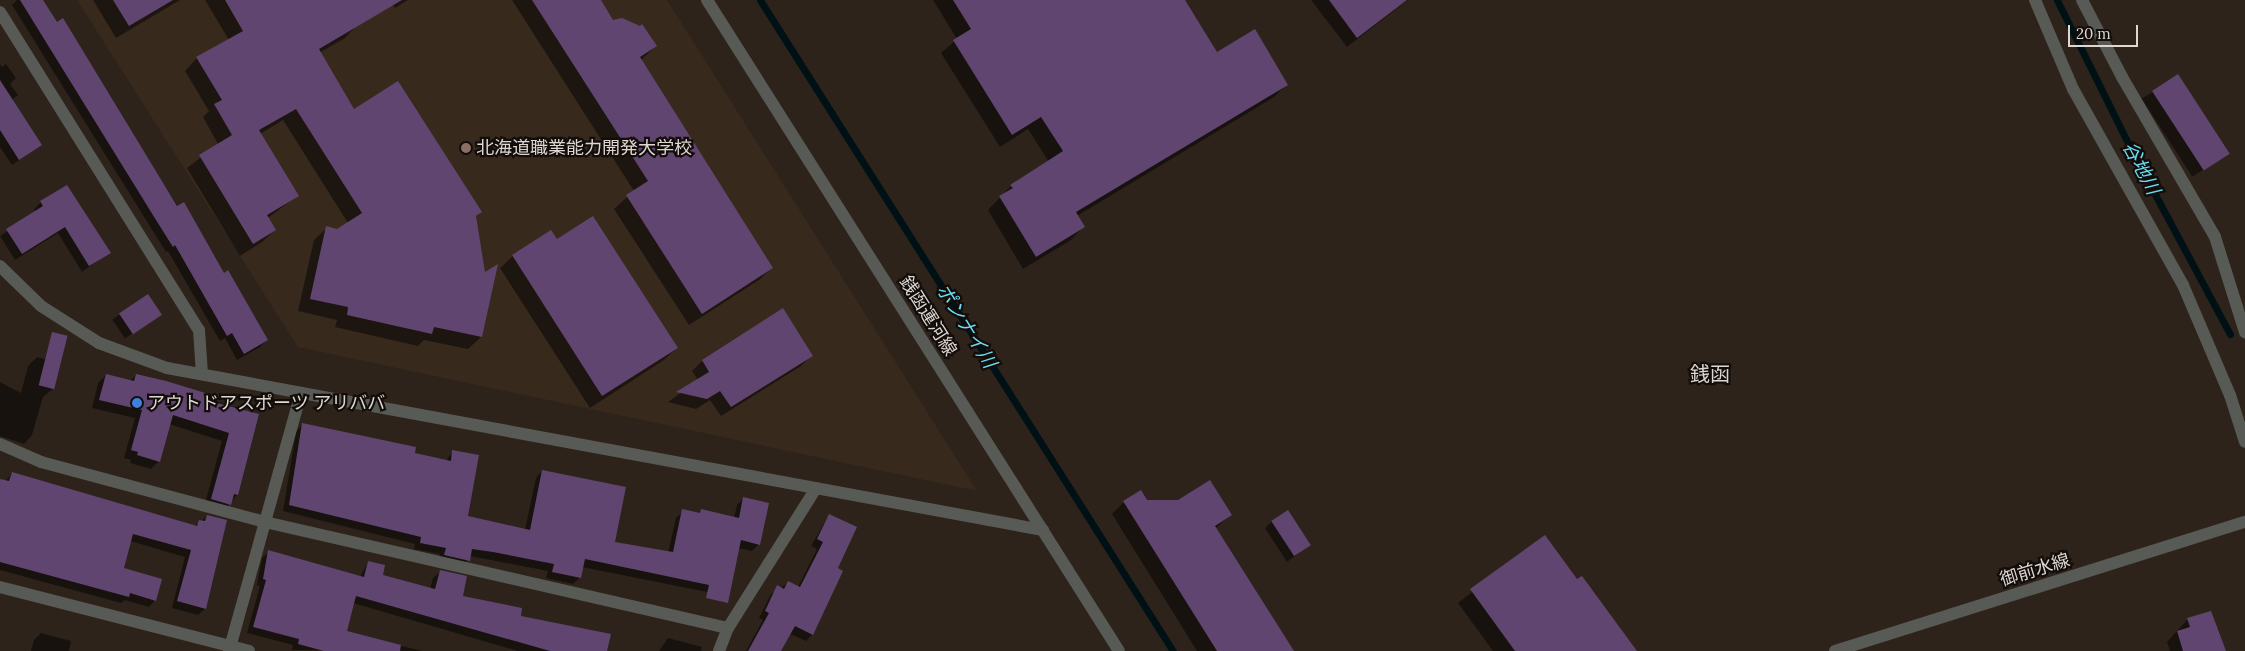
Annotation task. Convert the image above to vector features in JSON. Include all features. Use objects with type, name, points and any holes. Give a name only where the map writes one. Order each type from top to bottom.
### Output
[{"type":"street","name":"銭函運河線","points":[[707,0],[1119,651]]},
{"type":"street","points":[[2035,0],[2074,89],[2182,285],[2230,395],[2245,442]]},
{"type":"street","points":[[2082,0],[2122,77],[2215,237],[2245,332]]},
{"type":"street","points":[[0,13],[199,330],[202,374]]},
{"type":"street","points":[[0,266],[41,306],[99,343],[168,368],[1043,530]]},
{"type":"street","points":[[230,649],[301,393]]},
{"type":"street","points":[[0,444],[41,462],[265,522],[728,628]]},
{"type":"street","points":[[719,651],[728,628],[816,488]]},
{"type":"street","name":"御前水線","points":[[1835,651],[2245,522]]},
{"type":"street","points":[[0,587],[230,649],[249,651]]},
{"type":"shaded area","name":"北海道職業能力開発大学校","points":[[77,0],[667,0],[977,491],[298,347]]},
{"type":"building","points":[[20,0],[43,0],[57,22],[63,18],[177,206],[184,202],[224,273],[228,270],[268,340],[244,354],[232,333],[227,336],[175,245],[173,247]]},
{"type":"building","points":[[113,0],[173,0],[129,26]]},
{"type":"building","points":[[225,0],[402,0],[319,49],[354,109],[398,81],[482,212],[476,216],[485,272],[498,264],[482,337],[434,327],[432,334],[347,315],[348,307],[310,299],[326,226],[337,229],[362,213],[296,109],[259,130],[299,196],[267,215],[276,230],[253,244],[199,155],[232,135],[214,104],[222,100],[196,57],[243,31]]},
{"type":"building","points":[[532,0],[601,0],[613,20],[622,18],[640,26],[642,24],[657,46],[640,57],[773,268],[702,314],[626,195],[648,181]]},
{"type":"building","points":[[953,0],[1185,0],[1217,52],[1255,29],[1288,85],[1076,212],[1085,227],[1036,257],[999,196],[1013,188],[1010,185],[1063,151],[1041,117],[1012,135],[953,40],[971,29]]},
{"type":"building","points":[[1329,0],[1407,0],[1357,38]]},
{"type":"building","points":[[2178,74],[2230,154],[2204,171],[2152,91]]},
{"type":"building","points":[[0,80],[42,145],[19,160],[0,130]]},
{"type":"building","points":[[67,185],[111,253],[89,266],[65,227],[22,254],[6,229],[43,206],[40,201]]},
{"type":"building","points":[[593,216],[678,348],[602,396],[512,255],[551,230],[557,239]]},
{"type":"building","points":[[148,294],[162,315],[133,334],[119,314]]},
{"type":"building","points":[[783,308],[813,356],[731,407],[720,391],[707,399],[676,392],[709,372],[702,360]]},
{"type":"building","points":[[52,332],[68,336],[54,389],[39,385]]},
{"type":"building","points":[[106,374],[134,381],[136,374],[166,381],[212,395],[210,401],[259,414],[238,495],[234,494],[231,505],[211,499],[229,433],[173,415],[160,462],[137,455],[138,452],[131,450],[142,410],[99,400]]},
{"type":"building","points":[[302,423],[416,447],[415,453],[451,461],[452,450],[479,455],[468,516],[530,530],[542,470],[626,487],[615,542],[673,552],[682,509],[700,513],[701,509],[739,518],[743,497],[769,503],[760,545],[741,540],[728,603],[706,598],[709,585],[585,559],[581,578],[552,572],[554,564],[493,552],[472,549],[470,561],[444,555],[446,548],[420,543],[421,537],[289,505]]},
{"type":"building","points":[[12,472],[197,526],[199,520],[205,521],[207,515],[227,520],[206,609],[177,601],[191,550],[133,534],[124,568],[162,579],[156,601],[130,593],[129,597],[0,562],[0,479],[9,481]]},
{"type":"building","points":[[1210,480],[1232,515],[1215,526],[1294,651],[1217,651],[1123,501],[1141,490],[1147,500],[1178,500]]},
{"type":"building","points":[[1288,510],[1311,545],[1294,556],[1271,521]]},
{"type":"building","points":[[829,514],[857,527],[838,568],[843,571],[813,635],[795,626],[781,651],[748,651],[769,613],[765,611],[777,585],[784,589],[788,581],[800,587],[823,542],[817,539]]},
{"type":"building","points":[[1545,535],[1577,579],[1582,576],[1637,651],[1515,651],[1470,589]]},
{"type":"building","points":[[268,550],[364,577],[368,561],[385,565],[383,575],[435,589],[440,570],[467,576],[463,596],[522,608],[521,616],[611,634],[607,651],[550,651],[356,596],[347,631],[401,645],[400,651],[324,651],[298,644],[299,639],[253,627],[266,580],[263,579]]},
{"type":"building","points":[[2211,611],[2226,651],[2183,651],[2177,631],[2190,627],[2187,618]]},
{"type":"waterway","name":"ポンナイ川","points":[[760,0],[1173,651]]},
{"type":"waterway","name":"谷地川","points":[[2057,0],[2135,157],[2230,334]]},
{"type":"place","name":"北海道職業能力開発大学校","points":[[466,148]]},
{"type":"place","name":"アウトドアスポーツ アリババ","points":[[137,403]]},
{"type":"district","name":"銭函","points":[[1710,373]]}]
